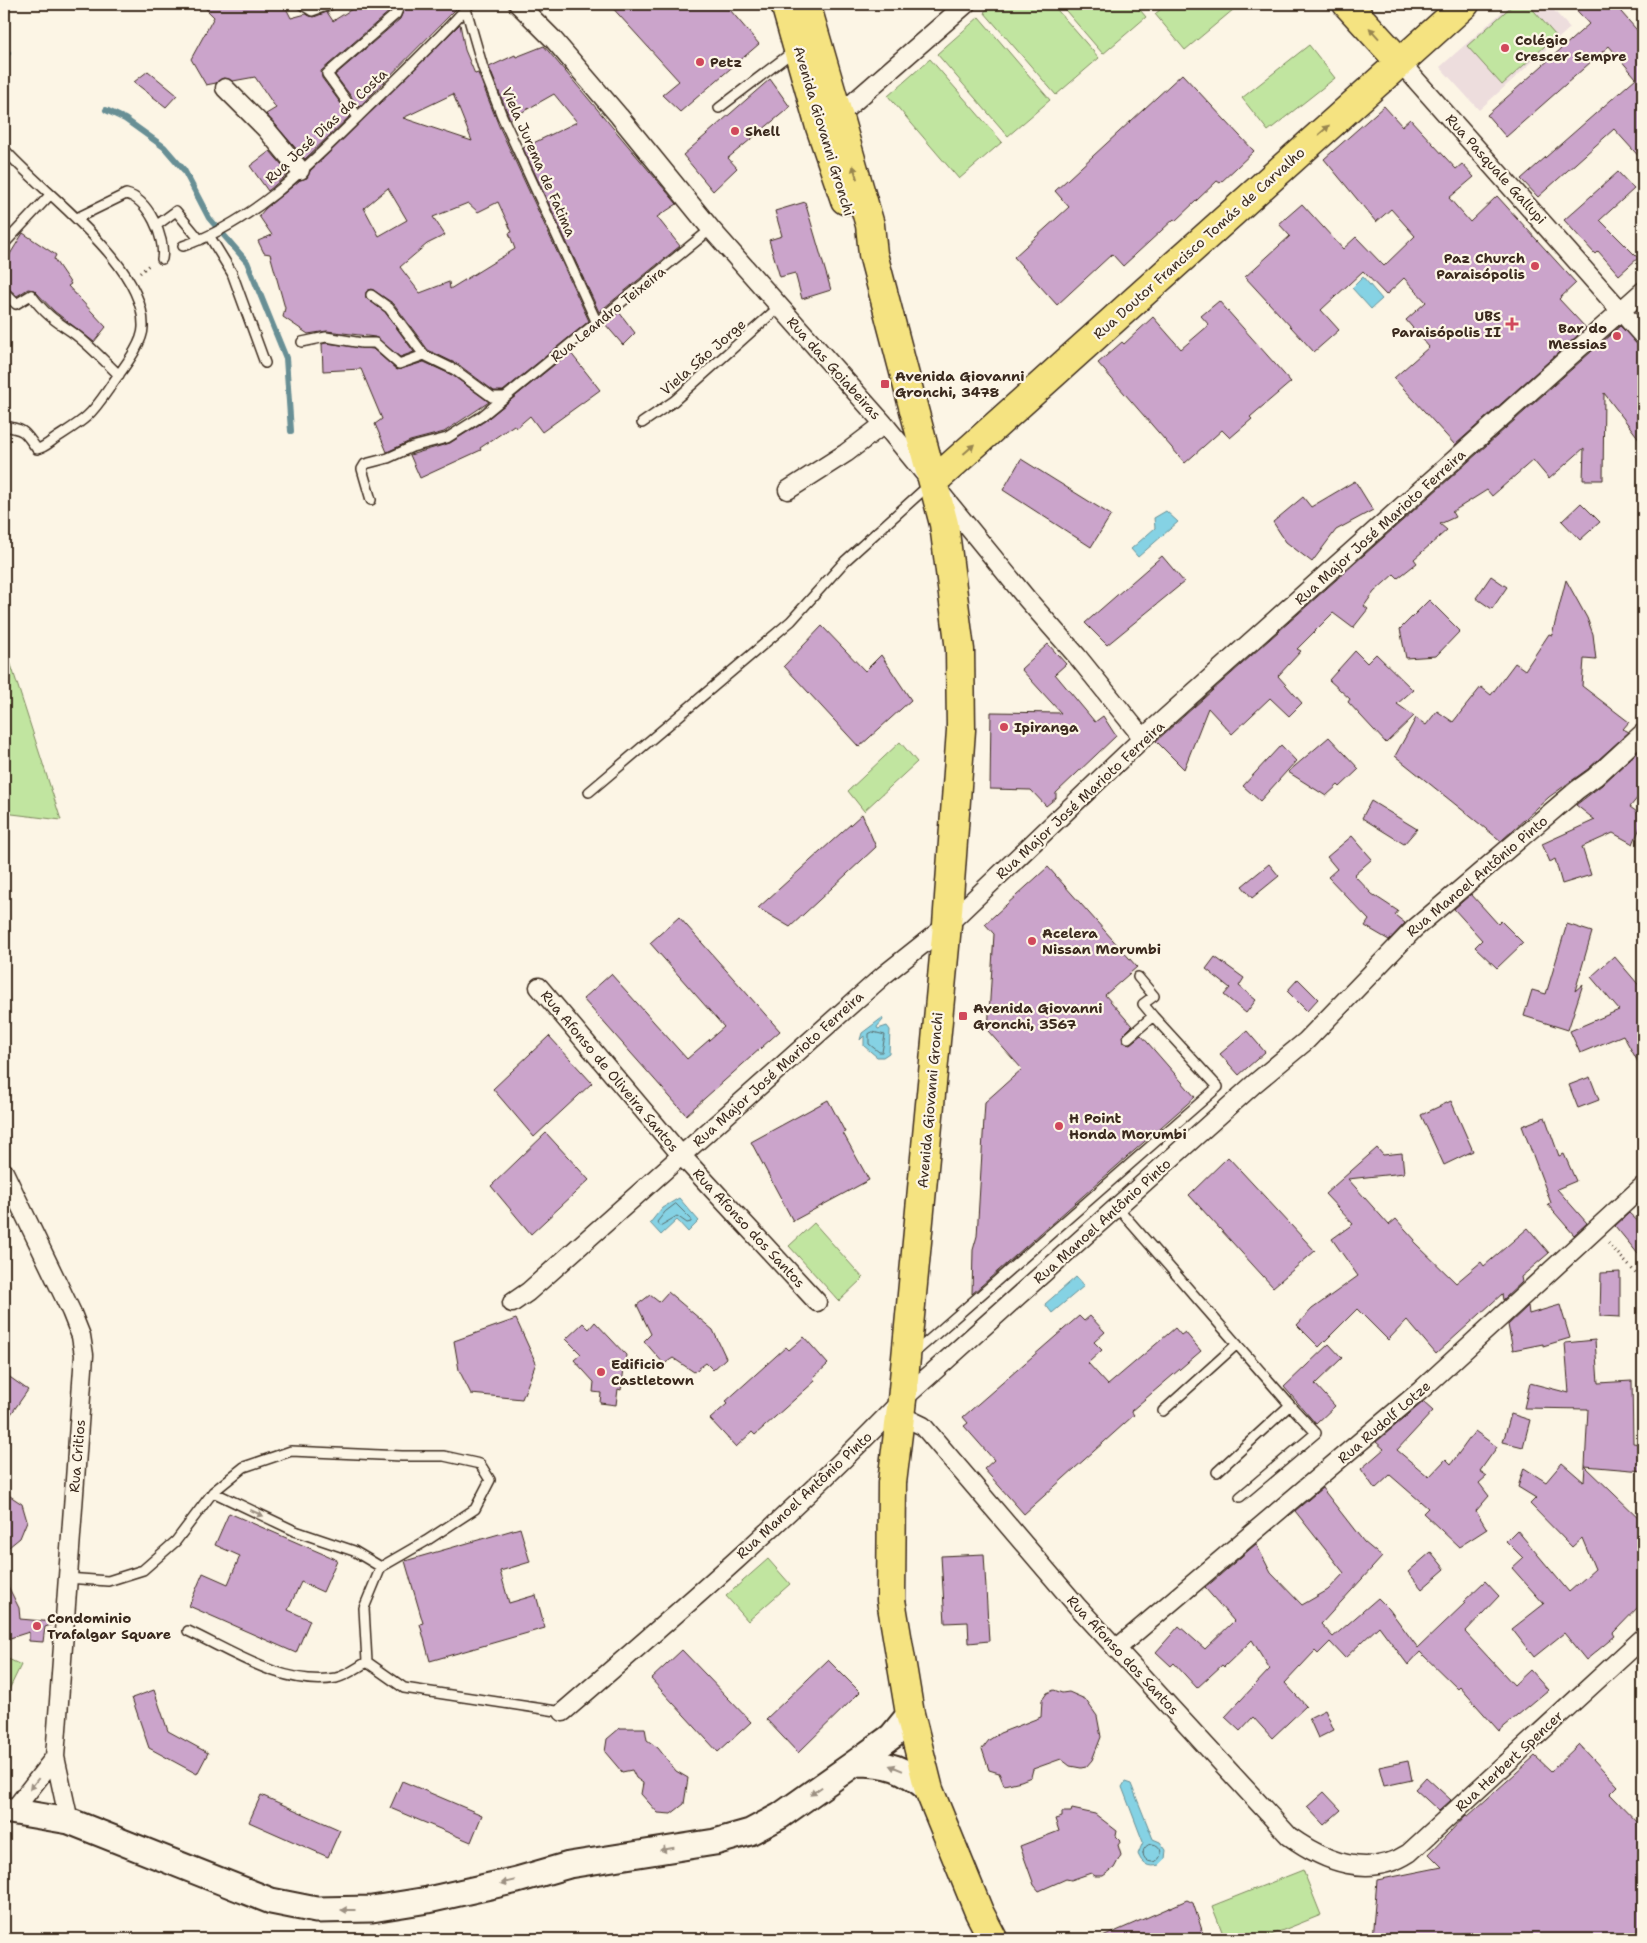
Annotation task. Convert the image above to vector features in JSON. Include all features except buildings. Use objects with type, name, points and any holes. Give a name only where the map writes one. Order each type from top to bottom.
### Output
[{"type":"main road","name":"Rua Pasquale Gallupi","points":[[1347,4],[1400,62]]},
{"type":"main road","name":"Rua Doutor Francisco Tomás de Carvalho","points":[[933,482],[1466,4]]},
{"type":"main road","points":[[794,10],[828,117],[832,121],[839,116]]},
{"type":"main road","name":"Avenida Giovanni Gronchi","points":[[794,10],[798,48],[820,127],[856,234],[873,254]]},
{"type":"main road","name":"Avenida Giovanni Gronchi","points":[[839,116],[870,225],[873,254],[944,524],[954,586],[960,650],[961,730],[947,925],[906,1361],[892,1483],[891,1600],[910,1714],[930,1790],[979,1912],[993,1939]]},
{"type":"street","name":"Rua das Goiabeiras","points":[[518,4],[553,38],[711,230],[884,424],[1143,738]]},
{"type":"street","points":[[839,116],[966,4]]},
{"type":"street","name":"Rua Pasquale Gallupi","points":[[1400,62],[1622,310],[1643,336]]},
{"type":"street","points":[[225,88],[261,123],[300,170]]},
{"type":"street","name":"Rua Major José Marioto Ferreira","points":[[512,1303],[535,1286],[884,975],[947,925],[1143,738],[1643,291]]},
{"type":"street","points":[[788,490],[846,453],[884,424]]},
{"type":"street","name":"Rua Manoel Antônio Pinto","points":[[562,1712],[677,1614],[1117,1207],[1254,1084],[1306,1041],[1414,929],[1577,790],[1595,777],[1643,733]]},
{"type":"street","name":"Rua Afonso de Oliveira Santos","points":[[539,987],[681,1154]]},
{"type":"street","name":"Rua Afonso dos Santos","points":[[681,1154],[817,1302]]},
{"type":"street","name":"Rua Critios","points":[[4,1172],[71,1311],[83,1346],[84,1374],[67,1578],[55,1757],[69,1821]]},
{"type":"street","name":"Rua Rudolf Lotze","points":[[1116,1649],[1421,1390],[1643,1186]]},
{"type":"street","name":"Rua Afonso dos Santos","points":[[901,1408],[924,1426],[1116,1649],[1289,1836],[1318,1856],[1366,1867]]},
{"type":"street","name":"Rua Herbert Spencer","points":[[1366,1867],[1392,1863],[1409,1853],[1643,1638]]},
{"type":"street","points":[[8,1810],[69,1821],[97,1834],[271,1901],[316,1910],[372,1909],[463,1892],[569,1865],[715,1842],[750,1832],[780,1816],[892,1736],[910,1714]]},
{"type":"street","points":[[8,1810],[55,1757]]},
{"type":"street","points":[[855,1763],[890,1764],[916,1778],[930,1790]]},
{"type":"lane","points":[[301,4],[312,11],[332,4]]},
{"type":"lane","points":[[358,117],[327,74],[396,14],[398,9],[394,4]]},
{"type":"lane","name":"Rua José Dias da Costa","points":[[183,246],[210,237],[266,199],[358,117],[468,6]]},
{"type":"lane","name":"Viela Jurema de Fatima","points":[[468,6],[483,68],[502,116],[597,323]]},
{"type":"lane","points":[[719,108],[798,48]]},
{"type":"lane","points":[[4,426],[22,430],[32,439],[37,449],[40,449],[85,420],[119,375],[143,329],[139,304],[127,278],[101,241],[5,154]]},
{"type":"lane","points":[[77,218],[126,194],[133,196],[140,202],[157,225],[164,248],[162,259]]},
{"type":"lane","points":[[4,244],[50,196]]},
{"type":"lane","points":[[157,225],[176,211],[200,240]]},
{"type":"lane","name":"Rua Leandro Teixeira","points":[[371,500],[362,468],[365,464],[382,460],[412,447],[447,438],[482,416],[711,230]]},
{"type":"lane","points":[[210,237],[232,273],[265,363]]},
{"type":"lane","points":[[4,292],[16,304],[32,295],[42,310],[73,333],[119,375]]},
{"type":"lane","points":[[371,296],[389,308],[424,355],[455,370],[486,394],[494,398],[504,397]]},
{"type":"lane","name":"Viela São Jorge","points":[[642,424],[674,401],[779,307]]},
{"type":"lane","points":[[302,342],[326,337],[362,343],[375,343],[399,364],[424,355]]},
{"type":"lane","points":[[589,792],[791,621],[845,561],[933,482]]},
{"type":"lane","points":[[906,1361],[1218,1087],[1143,1004],[1154,996],[1138,978]]},
{"type":"lane","points":[[1128,1038],[1153,1016]]},
{"type":"lane","points":[[1117,1207],[1290,1405],[1316,1432],[1240,1497]]},
{"type":"lane","points":[[1163,1411],[1237,1344]]},
{"type":"lane","points":[[1217,1472],[1290,1405]]},
{"type":"lane","points":[[67,1578],[108,1582],[143,1570],[176,1541],[213,1492],[244,1467],[291,1451],[444,1456],[480,1464],[490,1480],[475,1509],[426,1541],[381,1567],[364,1608],[367,1662]]},
{"type":"lane","points":[[213,1492],[295,1531],[354,1551],[381,1567]]},
{"type":"lane","points":[[188,1631],[273,1672],[316,1679],[338,1678],[367,1662]]},
{"type":"lane","points":[[367,1662],[404,1688],[562,1712]]},
{"type":"path","points":[[1597,1230],[1643,1281]]},
{"type":"shaded area","name":"Colégio Crescer Sempre","points":[[1511,4],[1548,4],[1570,28],[1479,110],[1440,67]]},
{"type":"green space","points":[[994,4],[1052,4],[1099,58],[1056,95],[984,12]]},
{"type":"green space","points":[[1060,4],[1135,4],[1146,17],[1103,54]]},
{"type":"green space","points":[[1167,4],[1240,4],[1185,50],[1155,14]]},
{"type":"green space","points":[[1514,4],[1528,4],[1556,36],[1502,85],[1467,46]]},
{"type":"green space","points":[[979,17],[1050,100],[1008,136],[937,54]]},
{"type":"green space","points":[[1309,45],[1335,78],[1268,131],[1242,98]]},
{"type":"green space","points":[[930,59],[1002,142],[959,179],[888,96]]},
{"type":"green space","points":[[4,643],[61,820],[4,813]]},
{"type":"green space","points":[[900,742],[917,762],[864,811],[848,791]]},
{"type":"green space","points":[[814,1223],[863,1278],[839,1301],[789,1246]]},
{"type":"green space","points":[[768,1559],[790,1584],[748,1621],[726,1596]]},
{"type":"green space","points":[[4,1657],[21,1665],[4,1700]]},
{"type":"green space","points":[[1303,1870],[1321,1915],[1261,1939],[1225,1939],[1212,1906]]},
{"type":"water","points":[[1363,277],[1382,299],[1371,309],[1352,288]]},
{"type":"water","points":[[1166,511],[1178,522],[1138,557],[1131,549],[1155,528],[1154,518]]},
{"type":"water","points":[[882,1018],[883,1020],[877,1027],[878,1029],[887,1026],[890,1030],[889,1053],[883,1057],[877,1057],[864,1046],[864,1036],[860,1040],[862,1033]]},
{"type":"water","points":[[679,1198],[699,1221],[688,1232],[677,1220],[661,1235],[650,1223],[662,1208]]},
{"type":"water","points":[[1076,1277],[1084,1286],[1052,1313],[1045,1304]]},
{"type":"water","points":[[1125,1782],[1131,1784],[1153,1839],[1160,1842],[1166,1850],[1165,1859],[1159,1865],[1152,1866],[1146,1864],[1138,1854],[1143,1842],[1122,1787]]},
{"type":"waterway","points":[[106,110],[125,119],[164,147],[184,170],[209,218],[247,262],[286,358],[291,431]]},
{"type":"place","name":"Colégio Crescer Sempre","points":[[1505,48]]},
{"type":"place","name":"Petz","points":[[700,62]]},
{"type":"place","name":"Shell","points":[[735,131]]},
{"type":"place","name":"Paz Church Paraisópolis","points":[[1535,266]]},
{"type":"place","name":"UBS Paraisópolis II","points":[[1512,324]]},
{"type":"place","name":"Bar do Messias","points":[[1617,336]]},
{"type":"place","name":"Avenida Giovanni Gronchi, 3478","points":[[885,384]]},
{"type":"place","name":"Ipiranga","points":[[1004,727]]},
{"type":"place","name":"Acelera Nissan Morumbi","points":[[1032,941]]},
{"type":"place","name":"Avenida Giovanni Gronchi, 3567","points":[[963,1016]]},
{"type":"place","name":"H Point Honda Morumbi","points":[[1059,1126]]},
{"type":"place","name":"Edificio Castletown","points":[[601,1372]]},
{"type":"place","name":"Condominio Trafalgar Square","points":[[37,1626]]}]
